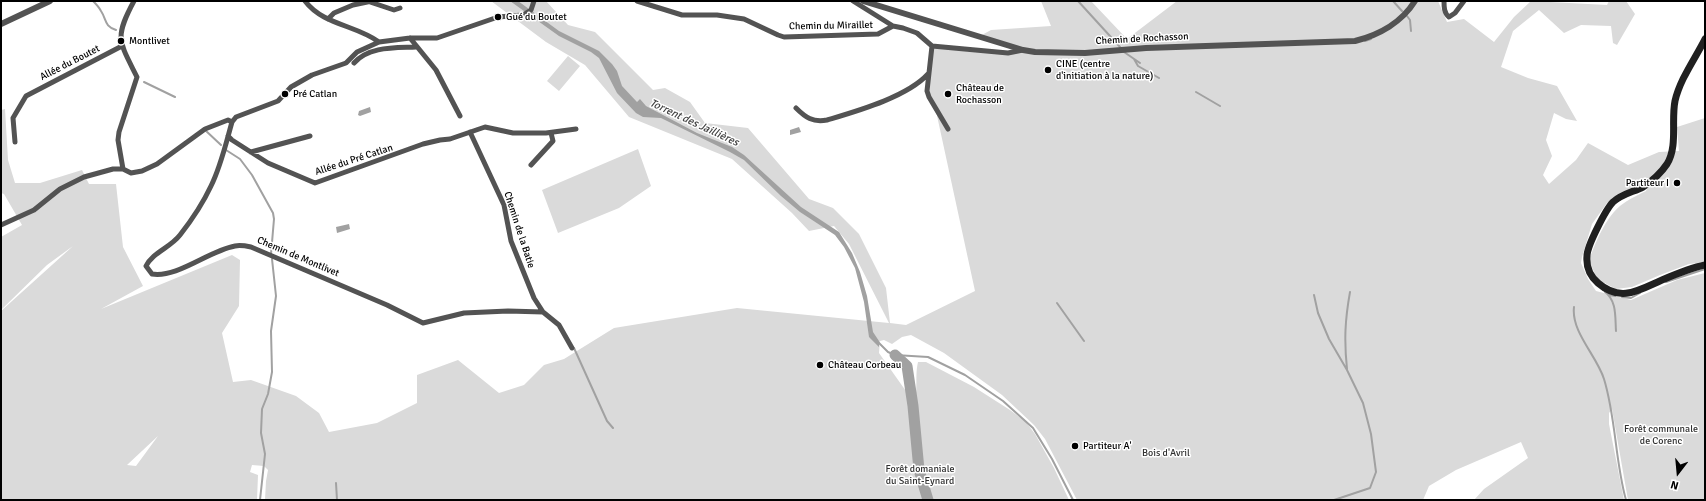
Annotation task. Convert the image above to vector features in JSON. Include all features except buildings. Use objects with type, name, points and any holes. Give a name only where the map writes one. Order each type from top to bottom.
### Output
[{"type":"main road","points":[[1705,39],[1677,95],[1673,113],[1672,147],[1669,160],[1659,174],[1652,180],[1643,187],[1624,195],[1610,206],[1592,241],[1586,258],[1588,269],[1596,281],[1612,292],[1622,294],[1634,292],[1678,273],[1705,265]]},
{"type":"street","points":[[1,24],[50,1]]},
{"type":"street","points":[[123,169],[118,140],[119,132],[137,77],[122,46],[121,30],[134,1]]},
{"type":"street","points":[[305,1],[314,11],[328,19],[370,36],[379,42]]},
{"type":"street","points":[[1,225],[34,210],[60,189],[84,177],[112,169],[123,169],[132,173],[142,172],[156,164],[205,128],[228,120],[232,122],[236,118],[278,101],[291,87],[312,75],[346,62],[357,52],[379,42],[410,38],[437,38],[498,17],[523,15],[531,10],[534,1]]},
{"type":"street","name":"Chemin du Miraillet","points":[[637,1],[682,15],[717,16],[744,19],[784,37],[878,34],[893,26]]},
{"type":"street","points":[[853,1],[893,26],[917,33],[932,46],[1008,53],[1023,50]]},
{"type":"street","name":"Chemin de Rochasson","points":[[863,1],[1023,50],[1058,53],[1355,40],[1376,34],[1387,28],[1404,15],[1415,1]]},
{"type":"street","points":[[1444,1],[1444,9],[1449,17],[1455,13],[1464,1]]},
{"type":"street","points":[[328,19],[334,13],[353,5],[371,2],[394,10],[400,8]]},
{"type":"street","points":[[410,38],[436,70],[460,116]]},
{"type":"street","name":"Allée du Boutet","points":[[15,142],[13,118],[26,96],[122,46]]},
{"type":"street","points":[[932,46],[927,91],[948,129]]},
{"type":"street","points":[[354,63],[359,57],[385,48],[416,47]]},
{"type":"street","points":[[796,108],[811,120],[816,122],[827,120],[905,91],[919,84],[928,74]]},
{"type":"street","name":"Chemin de Montlivet","points":[[232,122],[211,186],[179,236],[166,249],[152,256],[146,266],[152,274],[160,275],[174,271],[215,253],[236,246],[251,247],[387,305],[423,323],[464,313],[508,311],[543,312]]},
{"type":"street","name":"Allée du Pré Catlan","points":[[228,136],[268,163],[315,183],[423,144],[450,139],[485,127],[513,133],[551,133],[576,129]]},
{"type":"street","name":"Chemin de la Batie","points":[[470,132],[504,205],[511,241],[534,298],[543,312],[558,325],[572,348]]},
{"type":"street","points":[[531,165],[553,141],[551,133]]},
{"type":"street","points":[[251,152],[310,136]]},
{"type":"green space","points":[[491,1],[546,1],[568,25],[595,32],[653,90],[665,88],[690,102],[705,123],[748,128],[809,199],[833,208],[859,234],[886,288],[890,323],[906,325],[975,291],[936,111],[929,97],[932,46],[1008,53],[1022,50],[980,36],[991,30],[1051,26],[1041,1],[1091,1],[1127,39],[1177,1],[1438,1],[1447,22],[1464,19],[1494,42],[1514,17],[1531,1],[1607,5],[1609,1],[1626,1],[1635,14],[1617,45],[1613,43],[1611,26],[1581,25],[1564,33],[1539,10],[1513,31],[1501,67],[1528,78],[1557,86],[1577,121],[1566,119],[1554,113],[1546,140],[1552,156],[1543,175],[1549,184],[1576,160],[1588,143],[1628,165],[1659,152],[1679,151],[1677,127],[1705,118],[1705,262],[1689,264],[1632,287],[1616,289],[1597,279],[1589,260],[1608,219],[1620,206],[1646,191],[1651,179],[1644,185],[1607,203],[1592,224],[1581,263],[1588,279],[1596,291],[1631,300],[1677,280],[1705,273],[1705,500],[1628,500],[1612,409],[1609,413],[1609,424],[1624,500],[1474,500],[1484,489],[1528,458],[1521,442],[1456,470],[1429,486],[1423,500],[1077,500],[1045,439],[1034,425],[1002,395],[944,353],[911,335],[902,337],[892,344],[884,340],[880,341],[879,353],[908,394],[911,410],[914,404],[916,392],[918,362],[926,362],[974,387],[1026,422],[1035,434],[1054,468],[1069,500],[265,500],[268,470],[264,466],[252,465],[250,472],[258,475],[257,500],[1,500],[1,311],[73,246],[47,265],[1,310],[1,237],[22,225],[4,194],[1,193],[1,110],[5,109],[8,160],[15,183],[40,183],[82,170],[89,184],[116,184],[123,247],[143,286],[101,309],[232,255],[240,260],[239,306],[222,333],[233,382],[251,380],[296,396],[319,413],[329,432],[377,423],[417,403],[417,375],[458,360],[499,393],[524,385],[544,365],[564,359],[614,328],[737,308],[889,323],[849,244],[834,226],[809,231],[792,213],[732,159],[629,117],[585,65],[546,42]],"holes":[[[158,436],[136,466],[127,465]]]},
{"type":"green space","points":[[568,56],[580,66],[559,91],[547,81]]},
{"type":"green space","points":[[638,149],[651,186],[619,208],[558,233],[542,190]]},
{"type":"shaded area","points":[[510,1],[518,1],[559,31],[599,51],[612,64],[617,71],[622,86],[637,102],[640,99],[646,106],[697,133],[732,147],[744,155],[801,207],[839,232],[852,253],[860,272],[867,296],[873,332],[879,341],[879,347],[869,337],[864,302],[855,268],[844,247],[835,235],[800,212],[781,196],[744,160],[661,118],[643,117],[636,113],[617,93],[599,58],[591,52],[559,36]]},
{"type":"shaded area","points":[[370,107],[371,112],[360,116],[358,115],[359,111]]},
{"type":"shaded area","points":[[799,127],[801,132],[790,135],[790,130]]},
{"type":"shaded area","points":[[349,224],[350,229],[337,233],[336,227]]},
{"type":"waterway","points":[[93,1],[103,14],[109,27],[116,30]]},
{"type":"waterway","points":[[1078,1],[1120,47]]},
{"type":"waterway","points":[[1393,1],[1402,11]]},
{"type":"waterway","points":[[1407,16],[1410,20],[1411,31]]},
{"type":"waterway","points":[[1365,41],[1371,39]]},
{"type":"waterway","points":[[1124,52],[1140,63]]},
{"type":"waterway","points":[[1134,59],[1138,66],[1159,78]]},
{"type":"waterway","points":[[144,82],[175,97]]},
{"type":"waterway","points":[[1196,92],[1220,106]]},
{"type":"waterway","points":[[205,130],[221,145]]},
{"type":"waterway","points":[[226,150],[240,159],[252,175],[273,213],[274,219],[271,254]]},
{"type":"waterway","points":[[260,500],[265,454],[261,433],[262,409],[268,394],[272,372],[271,331],[276,296],[272,259]]},
{"type":"waterway","points":[[1666,282],[1705,269]]},
{"type":"waterway","points":[[1347,369],[1346,330],[1350,292]]},
{"type":"waterway","points":[[1605,292],[1612,300],[1616,331]]},
{"type":"waterway","points":[[1622,297],[1631,298],[1640,293]]},
{"type":"waterway","points":[[1314,295],[1318,313],[1329,339],[1347,370],[1363,403],[1371,434],[1376,472],[1370,488],[1334,500]]},
{"type":"waterway","points":[[1609,295],[1615,296]]},
{"type":"waterway","points":[[1057,303],[1084,341]]},
{"type":"waterway","points":[[1574,307],[1576,326],[1601,370],[1604,379],[1611,409],[1622,485],[1626,500]]},
{"type":"waterway","points":[[878,342],[888,352],[895,355],[928,357],[965,375],[1003,401],[1033,428],[1052,459],[1073,500]]},
{"type":"waterway","points":[[574,348],[607,421],[613,428]]},
{"type":"waterway","points":[[895,355],[907,366],[913,406],[919,470],[928,500]]},
{"type":"waterway","points":[[336,483],[337,500]]},
{"type":"place","name":"Gué du Boutet","points":[[498,17]]},
{"type":"place","name":"Montlivet","points":[[121,41]]},
{"type":"place","name":"CINE (centre d'initiation à la nature)","points":[[1048,70]]},
{"type":"place","name":"Pré Catlan","points":[[285,94]]},
{"type":"place","name":"Château de Rochasson","points":[[948,94]]},
{"type":"place","name":"Partiteur I","points":[[1677,183]]},
{"type":"place","name":"Château Corbeau","points":[[820,365]]},
{"type":"place","name":"Partiteur A'","points":[[1075,446]]},
{"type":"water label","name":"Torrent des Jaillières","points":[[694,123]]},
{"type":"park label","name":"Forêt communale de Corenc","points":[[1661,434]]},
{"type":"park label","name":"Bois d'Avril","points":[[1166,453]]},
{"type":"park label","name":"Forêt domaniale du Saint-Eynard","points":[[920,474]]}]
